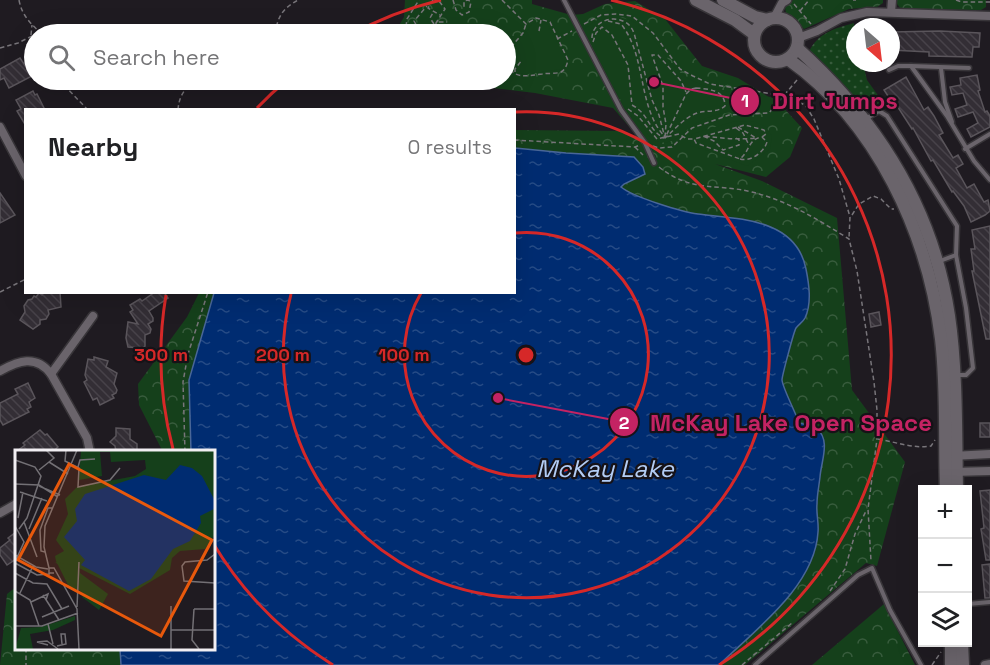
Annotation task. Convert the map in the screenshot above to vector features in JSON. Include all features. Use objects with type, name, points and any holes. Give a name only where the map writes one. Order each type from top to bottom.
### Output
[{"type":"main road","points":[[696,0],[735,20],[754,34]]},
{"type":"main road","points":[[723,0],[755,17],[787,21],[796,31],[797,43],[788,59],[775,63],[762,58],[754,47],[754,34],[757,28],[770,19]]},
{"type":"main road","points":[[797,43],[865,119],[907,186],[937,262],[949,316],[954,376],[951,472],[947,485]]},
{"type":"main road","points":[[788,59],[813,78],[867,140],[892,183],[915,233],[930,281],[938,320],[951,456]]},
{"type":"main road","points":[[951,472],[956,485]]},
{"type":"main road","points":[[948,647],[951,665]]},
{"type":"main road","points":[[962,647],[963,665]]},
{"type":"street","points":[[891,12],[892,0]]},
{"type":"street","points":[[770,19],[782,3],[790,1]]},
{"type":"street","points":[[797,43],[854,14],[891,12],[990,16]]},
{"type":"street","points":[[0,127],[24,172]]},
{"type":"street","points":[[51,374],[93,316]]},
{"type":"street","points":[[0,371],[18,362],[31,360],[43,365],[51,374],[87,438],[90,450]]},
{"type":"street","points":[[951,456],[990,454]]},
{"type":"street","points":[[951,472],[990,471]]},
{"type":"street","points":[[0,513],[15,505]]},
{"type":"street","points":[[985,665],[990,664]]},
{"type":"lane","points":[[564,0],[621,110],[645,143],[654,163]]},
{"type":"lane","points":[[900,66],[969,68]]},
{"type":"lane","points":[[910,66],[932,94],[966,149],[990,180]]},
{"type":"lane","points":[[941,68],[945,102],[960,139]]},
{"type":"lane","points":[[865,119],[879,111],[887,116],[957,226],[956,255],[966,308],[973,368],[966,375],[954,376]]},
{"type":"lane","points":[[966,149],[990,134]]},
{"type":"lane","points":[[937,262],[956,255]]},
{"type":"lane","points":[[755,665],[858,575],[872,568],[890,610],[921,665]]},
{"type":"lane","points":[[972,604],[990,602]]},
{"type":"path","points":[[19,0],[22,12],[31,24]]},
{"type":"path","points":[[277,24],[284,8],[298,0]]},
{"type":"path","points":[[406,24],[419,0]]},
{"type":"path","points":[[453,0],[456,10],[464,15],[471,9],[470,1],[464,1],[464,9]]},
{"type":"path","points":[[502,0],[526,24]]},
{"type":"path","points":[[800,12],[809,0]]},
{"type":"path","points":[[956,0],[990,2]]},
{"type":"path","points":[[415,17],[435,1],[445,6],[436,24]]},
{"type":"path","points":[[790,1],[813,27]]},
{"type":"path","points":[[427,8],[441,15]]},
{"type":"path","points":[[434,12],[430,18],[436,24]]},
{"type":"path","points":[[410,14],[415,17],[418,24]]},
{"type":"path","points":[[557,39],[601,15],[632,16],[652,33],[680,69],[710,84],[785,96],[805,105],[814,119],[839,179],[850,217],[849,238],[857,271],[874,382],[877,439],[868,509],[872,568]]},
{"type":"path","points":[[516,41],[523,33],[526,24],[536,18],[542,19],[550,22],[568,60],[567,66],[561,72],[528,76],[516,74]]},
{"type":"path","points":[[539,31],[542,19]]},
{"type":"path","points":[[615,19],[624,21],[634,33],[665,138],[655,133],[646,115],[632,105],[628,65],[612,35],[602,27],[596,33],[593,44],[591,37],[595,26],[615,19]]},
{"type":"path","points":[[607,21],[621,24],[636,52],[652,115],[665,138]]},
{"type":"path","points":[[436,24],[447,22]]},
{"type":"path","points":[[0,48],[24,40]]},
{"type":"path","points":[[665,138],[663,86],[652,55],[658,55],[681,81],[686,94]]},
{"type":"path","points":[[516,68],[522,60]]},
{"type":"path","points":[[516,140],[635,147],[645,143],[659,148],[672,147],[692,128],[729,115],[769,113],[798,80]]},
{"type":"path","points":[[691,89],[712,90],[723,96],[726,101],[725,106],[721,109],[694,114],[680,123],[665,138],[686,94],[691,89]]},
{"type":"path","points":[[69,90],[86,108]]},
{"type":"path","points":[[178,108],[178,99],[184,90]]},
{"type":"path","points":[[625,105],[638,116],[657,139],[679,134],[694,139],[703,136],[745,124],[764,130],[766,134],[762,137],[747,139],[703,136]]},
{"type":"path","points":[[735,127],[756,138]]},
{"type":"path","points":[[735,127],[743,133],[749,146]]},
{"type":"path","points":[[703,136],[714,141],[723,150],[739,145],[739,140],[736,138]]},
{"type":"path","points":[[694,139],[696,143],[749,160],[765,147],[767,142],[762,137]]},
{"type":"path","points":[[740,159],[756,138]]},
{"type":"path","points":[[635,147],[672,178],[691,185],[751,192],[787,202],[849,238]]},
{"type":"path","points":[[850,217],[859,204],[873,196],[881,199],[891,209],[895,209]]},
{"type":"path","points":[[0,292],[24,280]]},
{"type":"path","points":[[185,450],[182,396],[184,375],[188,354],[207,294]]},
{"type":"path","points":[[877,439],[908,446],[928,447],[934,444],[935,436]]},
{"type":"path","points":[[824,597],[845,569],[855,534],[868,509]]},
{"type":"path","points":[[742,665],[799,618]]},
{"type":"path","points":[[932,665],[939,654],[948,647]]},
{"type":"green space","name":"McKay Lake","points":[[405,0],[532,0],[532,4],[571,15],[583,14],[605,4],[635,1],[665,19],[702,66],[738,78],[780,104],[802,128],[790,157],[766,177],[715,164],[762,181],[837,218],[852,390],[905,462],[877,566],[866,563],[745,665],[0,665],[7,594],[15,588],[15,650],[214,650],[214,450],[162,450],[139,405],[138,384],[187,317],[198,294],[516,294],[516,130],[620,131],[638,137],[613,108],[510,90],[516,90],[516,24],[400,24],[404,17]]},
{"type":"green space","points":[[793,0],[883,0],[883,3],[877,7],[849,9],[804,29],[786,13],[785,7]]},
{"type":"green space","points":[[897,0],[986,0],[986,7],[981,10],[901,9]]},
{"type":"green space","points":[[618,17],[641,27],[677,70],[696,82],[732,92],[780,98],[767,111],[730,112],[712,116],[703,119],[675,139],[665,142],[655,141],[637,119],[626,110],[583,30],[597,20]]},
{"type":"green space","points":[[541,21],[548,25],[565,56],[566,60],[561,69],[528,74],[516,73],[516,44],[532,24]]},
{"type":"green space","points":[[846,25],[846,72],[865,72],[867,80],[882,101],[864,113],[809,52],[817,40],[834,29]]},
{"type":"green space","points":[[754,121],[766,127],[772,136],[770,149],[747,166],[690,146],[692,134],[732,122]]},
{"type":"green space","points":[[884,604],[915,665],[812,665]]},
{"type":"water","name":"McKay Lake","points":[[516,148],[634,157],[643,167],[645,174],[621,187],[627,191],[681,210],[763,224],[791,240],[800,252],[808,281],[809,306],[805,318],[796,328],[782,380],[799,423],[817,429],[824,439],[817,497],[818,529],[814,552],[795,589],[781,606],[719,665],[121,665],[120,650],[214,650],[214,450],[191,450],[189,380],[214,294],[516,294]]},
{"type":"building","points":[[900,32],[980,33],[979,47],[973,47],[972,57],[929,56],[929,52],[900,50]]},
{"type":"building","points":[[20,58],[24,64],[24,80],[9,88],[4,78],[0,80],[0,69]]},
{"type":"building","points":[[977,75],[980,90],[978,91],[985,112],[987,111],[990,116],[990,127],[971,137],[967,129],[978,123],[973,112],[958,117],[955,109],[967,105],[963,93],[952,95],[950,87],[961,85],[960,78]]},
{"type":"building","points":[[906,77],[924,110],[928,107],[934,116],[943,133],[939,135],[953,158],[958,155],[963,164],[956,168],[967,188],[974,184],[984,202],[988,200],[990,211],[985,215],[971,222],[964,206],[952,192],[933,160],[931,161],[913,128],[884,90]]},
{"type":"building","points":[[33,91],[44,108],[24,108],[24,123],[17,111],[21,109],[16,100]]},
{"type":"building","points":[[0,193],[15,215],[0,223]]},
{"type":"building","points":[[990,226],[990,339],[986,339],[972,271],[974,271],[971,249],[975,249],[972,230]]},
{"type":"building","points":[[38,294],[60,294],[61,307],[48,310],[49,314],[46,319],[40,320],[40,324],[33,329],[20,320],[28,300]]},
{"type":"building","points":[[152,294],[165,294],[168,298],[149,311],[153,321],[148,324],[151,329],[150,333],[145,335],[145,346],[142,348],[128,347],[126,338],[128,322],[138,324],[130,312],[133,310],[130,305],[140,299],[142,301]]},
{"type":"building","points":[[879,312],[881,325],[871,327],[869,314]]},
{"type":"building","points":[[94,357],[108,361],[106,367],[117,373],[114,384],[117,390],[112,395],[114,398],[100,405],[97,398],[93,400],[84,382],[87,380],[85,375],[88,359],[94,360]]},
{"type":"building","points":[[28,383],[35,398],[29,402],[31,407],[27,409],[29,412],[3,425],[0,420],[0,403],[18,394],[15,389]]},
{"type":"building","points":[[980,423],[990,423],[990,437],[980,437]]},
{"type":"building","points":[[116,428],[130,429],[130,439],[137,444],[137,450],[116,450],[110,442],[116,436]]},
{"type":"building","points":[[40,430],[45,435],[47,434],[58,447],[54,450],[18,450],[25,445],[23,443]]},
{"type":"building","points":[[990,490],[990,560],[986,560],[981,529],[984,528],[980,491]]},
{"type":"building","points":[[15,533],[15,560],[7,565],[0,555],[0,548],[10,540],[8,538]]},
{"type":"building","points":[[990,564],[990,598],[985,598],[982,565]]},
{"type":"place","name":"Dirt Jumps","points":[[654,82]]},
{"type":"place","name":"McKay Lake Open Space","points":[[498,398]]}]
